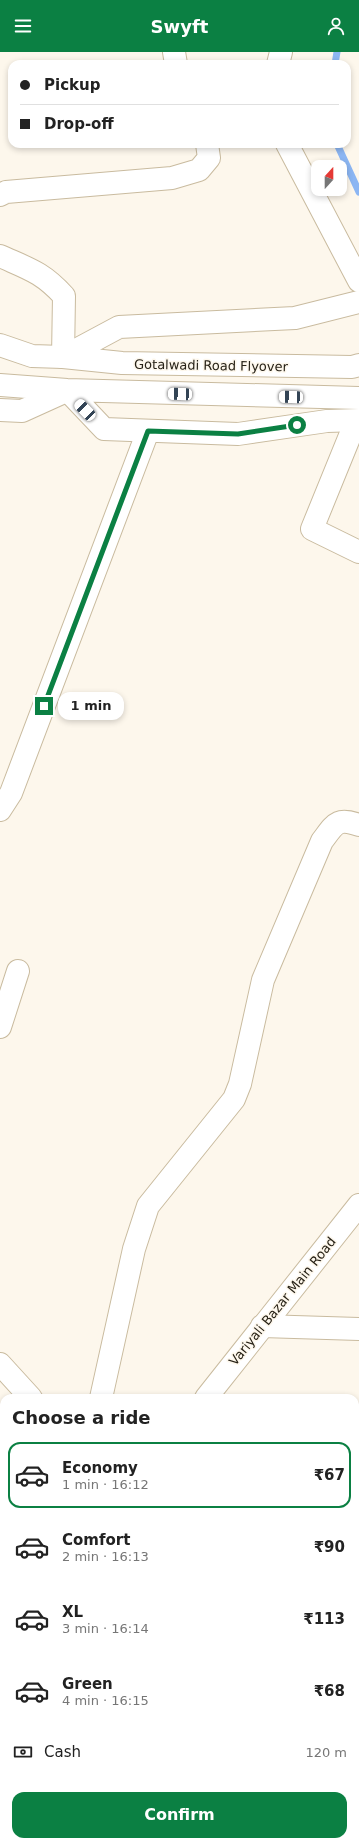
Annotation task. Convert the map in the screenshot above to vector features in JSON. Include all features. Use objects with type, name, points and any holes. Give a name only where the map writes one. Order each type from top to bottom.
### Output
[{"type":"street","points":[[0,196],[6,192],[172,178],[199,170],[209,158],[208,148]]},
{"type":"street","points":[[289,148],[359,281]]},
{"type":"street","points":[[0,256],[40,273],[64,296],[63,357],[119,327],[295,318],[359,302]]},
{"type":"street","points":[[0,345],[32,356]]},
{"type":"street","name":"Gotalwadi Road Flyover","points":[[0,354],[63,357],[122,363],[359,365]]},
{"type":"street","points":[[0,386],[117,392],[355,400],[359,398]]},
{"type":"street","points":[[0,410],[22,411],[67,390]]},
{"type":"street","points":[[67,390],[104,429],[238,434],[327,421],[357,420],[312,529],[359,552]]},
{"type":"street","points":[[0,810],[12,793],[148,431]]},
{"type":"street","points":[[102,1394],[134,1249],[148,1206],[234,1099],[240,1084],[263,980],[322,840],[334,825],[347,821],[359,825]]},
{"type":"street","points":[[0,1027],[18,971]]},
{"type":"street","name":"Variyali Bazar Main Road","points":[[209,1394],[359,1205]]},
{"type":"street","points":[[262,1326],[359,1330]]},
{"type":"street","points":[[0,1364],[27,1394]]},
{"type":"waterway","points":[[336,60],[337,52]]},
{"type":"waterway","points":[[339,148],[359,192]]},
{"type":"route","points":[[44,706],[148,431],[238,434],[297,425]]}]
